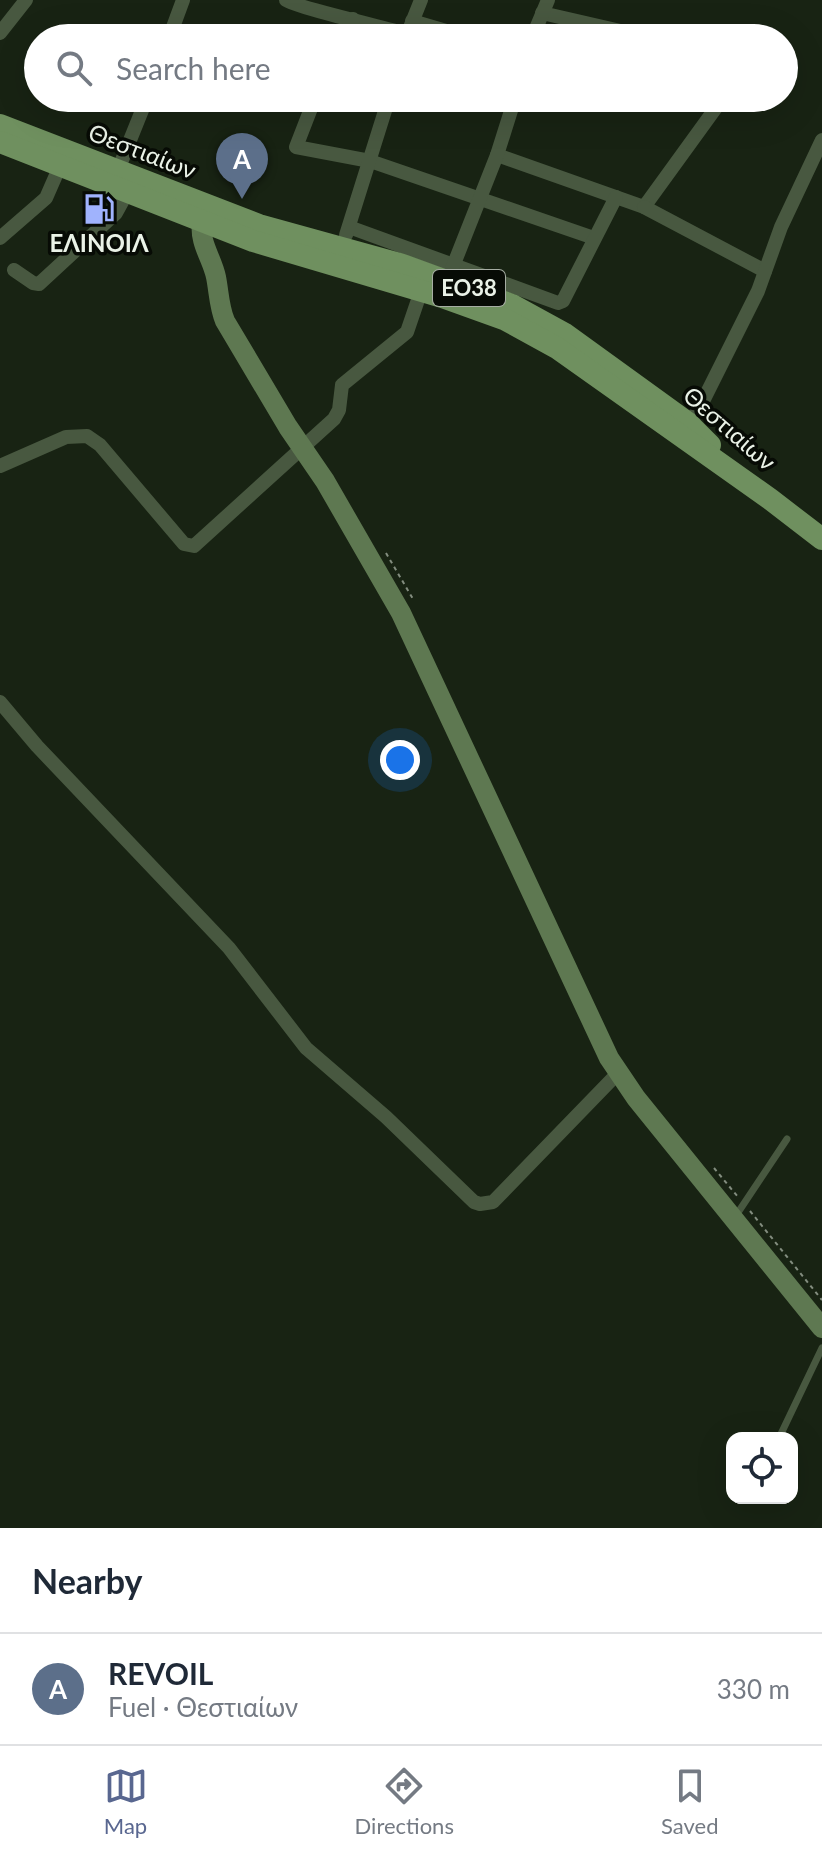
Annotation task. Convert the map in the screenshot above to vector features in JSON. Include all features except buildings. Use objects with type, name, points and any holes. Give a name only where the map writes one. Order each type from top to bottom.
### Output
[{"type":"main road","name":"Θεστιαίων","points":[[0,125],[202,222],[343,247],[512,305],[541,319],[688,423],[770,499]]},
{"type":"main road","name":"Θεστιαίων","points":[[0,142],[60,166],[119,183],[256,233]]},
{"type":"main road","name":"Θεστιαίων","points":[[441,283],[557,348],[770,499]]},
{"type":"main road","name":"ΕΟ38","points":[[770,499],[822,539]]},
{"type":"street","points":[[0,33],[26,0]]},
{"type":"street","points":[[174,24],[183,0]]},
{"type":"street","points":[[286,0],[291,4],[376,24]]},
{"type":"street","points":[[412,24],[421,0]]},
{"type":"street","points":[[545,6],[605,24]]},
{"type":"street","points":[[350,24],[353,19]]},
{"type":"street","points":[[14,270],[39,284],[116,213],[119,183],[142,112]]},
{"type":"street","points":[[310,112],[296,147],[370,161],[594,238]]},
{"type":"street","points":[[385,112],[343,247],[441,283],[558,303],[563,301],[616,197]]},
{"type":"street","points":[[0,466],[66,437],[87,436],[100,445],[180,539],[191,547],[273,477],[336,416],[340,388],[344,382],[407,332],[441,283],[480,198],[511,112]]},
{"type":"street","points":[[644,207],[713,112]]},
{"type":"street","points":[[688,423],[698,411],[765,271],[781,227],[822,140]]},
{"type":"street","points":[[497,155],[644,207],[765,271]]},
{"type":"street","points":[[0,238],[46,198],[60,166]]},
{"type":"street","points":[[202,222],[201,235],[215,271],[222,314],[325,481],[401,613],[618,1073],[738,1211],[822,1328]]},
{"type":"street","points":[[0,702],[37,746],[229,948],[306,1048],[386,1117],[474,1202],[493,1202],[618,1073]]},
{"type":"lane","points":[[738,1211],[787,1139]]},
{"type":"lane","points":[[782,1432],[822,1348]]},
{"type":"path","points":[[382,547],[416,606]]},
{"type":"path","points":[[707,1159],[738,1211],[822,1300]]},
{"type":"place","name":"REVOIL","points":[[242,199]]},
{"type":"place","name":"ΕΛΙΝΟΙΛ","points":[[99,209]]}]
